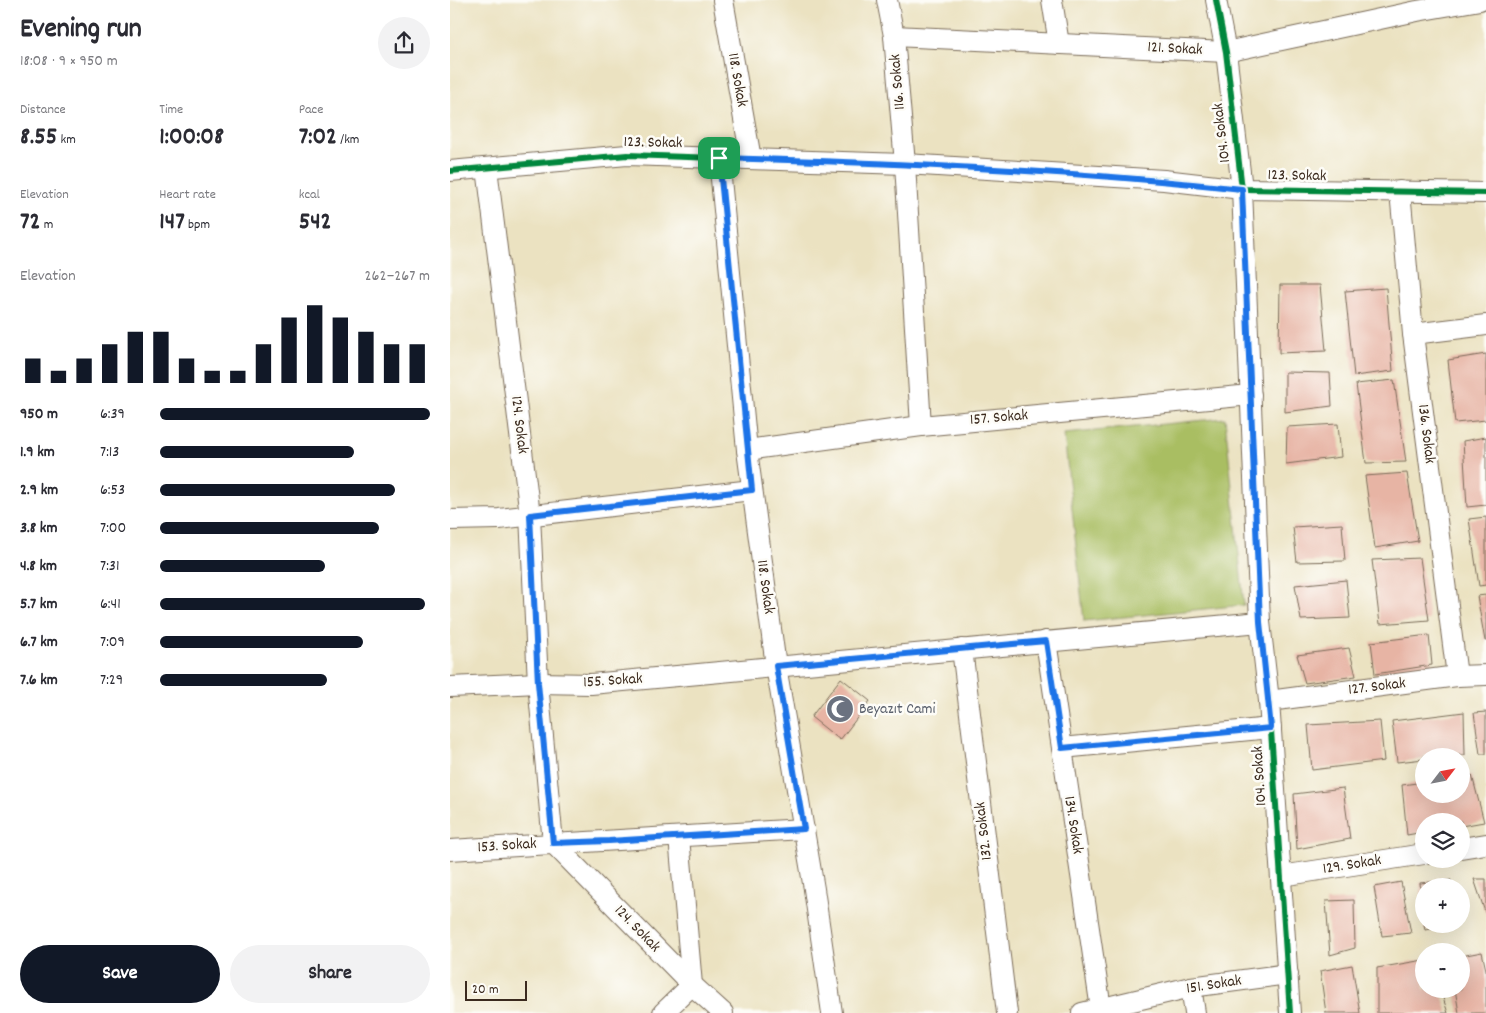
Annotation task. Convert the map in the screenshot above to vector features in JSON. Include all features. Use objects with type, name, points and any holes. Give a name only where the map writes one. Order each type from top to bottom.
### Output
[{"type":"street","name":"118. Sokak","points":[[723,0],[751,159]]},
{"type":"street","name":"116. Sokak","points":[[887,0],[894,36],[905,164],[921,426]]},
{"type":"street","points":[[1052,0],[1059,44]]},
{"type":"street","name":"104. Sokak","points":[[1216,0],[1226,52],[1242,189],[1260,622],[1269,701],[1290,1013]]},
{"type":"street","name":"121. Sokak","points":[[894,36],[1226,52],[1417,11],[1480,0]]},
{"type":"street","name":"123. Sokak","points":[[450,171],[627,156],[905,164],[1164,180],[1242,189],[1486,193]]},
{"type":"street","name":"118. Sokak","points":[[719,158],[752,490],[776,666],[804,829],[832,1013]]},
{"type":"street","name":"124. Sokak","points":[[487,168],[530,515],[538,683],[553,843],[722,1013]]},
{"type":"street","name":"136. Sokak","points":[[1400,191],[1414,334],[1457,676]]},
{"type":"street","points":[[1414,334],[1486,325]]},
{"type":"street","name":"157. Sokak","points":[[747,450],[921,426],[1251,395]]},
{"type":"street","points":[[450,520],[499,519],[752,490]]},
{"type":"street","name":"155. Sokak","points":[[450,687],[538,683],[591,684],[1260,622]]},
{"type":"street","name":"134. Sokak","points":[[1046,641],[1062,748],[1091,1011]]},
{"type":"street","name":"132. Sokak","points":[[962,649],[1007,1013]]},
{"type":"street","name":"127. Sokak","points":[[1269,701],[1457,676],[1486,675]]},
{"type":"street","points":[[1062,748],[1271,728]]},
{"type":"street","name":"153. Sokak","points":[[450,850],[804,829]]},
{"type":"street","points":[[663,1013],[692,984],[679,837]]},
{"type":"street","points":[[1470,847],[1486,844]]},
{"type":"street","name":"129. Sokak","points":[[1281,876],[1415,855]]},
{"type":"street","name":"151. Sokak","points":[[1091,1011],[1191,987],[1288,974]]},
{"type":"street","points":[[1191,987],[1195,1013]]},
{"type":"green space","points":[[1225,418],[1244,605],[1084,621],[1064,434]]},
{"type":"building","points":[[1280,285],[1320,285],[1326,351],[1279,353]]},
{"type":"building","points":[[1386,288],[1393,371],[1354,376],[1345,291]]},
{"type":"building","points":[[1486,354],[1486,420],[1455,423],[1448,360]]},
{"type":"building","points":[[1285,372],[1330,373],[1332,406],[1285,412]]},
{"type":"building","points":[[1394,380],[1406,462],[1366,463],[1356,384]]},
{"type":"building","points":[[1338,424],[1341,457],[1286,464],[1287,427]]},
{"type":"building","points":[[1486,437],[1486,505],[1467,507],[1463,441]]},
{"type":"building","points":[[1407,473],[1418,541],[1375,548],[1365,476]]},
{"type":"building","points":[[1486,517],[1486,585],[1479,586],[1469,519]]},
{"type":"building","points":[[1342,524],[1345,561],[1297,562],[1293,527]]},
{"type":"building","points":[[1420,558],[1429,620],[1380,624],[1372,560]]},
{"type":"building","points":[[1346,580],[1350,618],[1301,620],[1295,585]]},
{"type":"building","points":[[1486,595],[1486,641],[1485,641],[1477,596]]},
{"type":"building","points":[[1429,635],[1432,665],[1375,674],[1371,642]]},
{"type":"building","points":[[1349,648],[1356,676],[1305,683],[1297,655]]},
{"type":"building","name":"Beyazıt Cami","points":[[841,678],[870,701],[840,740],[811,717]]},
{"type":"building","points":[[1464,712],[1465,748],[1415,748],[1415,760],[1397,762],[1392,721]]},
{"type":"building","points":[[1486,712],[1486,754],[1480,754],[1474,713]]},
{"type":"building","points":[[1380,721],[1384,761],[1312,770],[1308,725]]},
{"type":"building","points":[[1470,775],[1472,775],[1484,822],[1470,824],[1470,813],[1415,813],[1415,834],[1407,835],[1402,785],[1415,783],[1415,803],[1470,803]]},
{"type":"building","points":[[1343,788],[1350,839],[1297,849],[1294,794]]},
{"type":"building","points":[[1474,879],[1486,879],[1486,915]]},
{"type":"building","points":[[1401,882],[1411,933],[1382,936],[1374,887]]},
{"type":"building","points":[[1354,900],[1355,948],[1330,955],[1326,901]]},
{"type":"building","points":[[1482,952],[1486,970],[1486,1013],[1459,1013],[1456,998],[1470,998],[1470,954]]},
{"type":"building","points":[[1415,962],[1415,998],[1443,998],[1448,1013],[1377,1013],[1377,968]]},
{"type":"building","points":[[1352,965],[1360,1013],[1326,1013],[1320,971]]},
{"type":"cycle path","points":[[1216,0],[1226,52],[1242,189],[1260,622],[1269,701],[1290,1013]]},
{"type":"cycle path","points":[[450,171],[627,155],[905,164],[1164,180],[1242,189],[1486,193]]},
{"type":"place","name":"Beyazıt Cami","points":[[840,709]]},
{"type":"route","points":[[719,158],[905,164],[1164,180],[1242,189],[1260,622],[1271,728],[1062,748],[1046,641],[776,666],[804,829],[553,843],[538,683],[530,515],[752,490],[719,158]]}]
